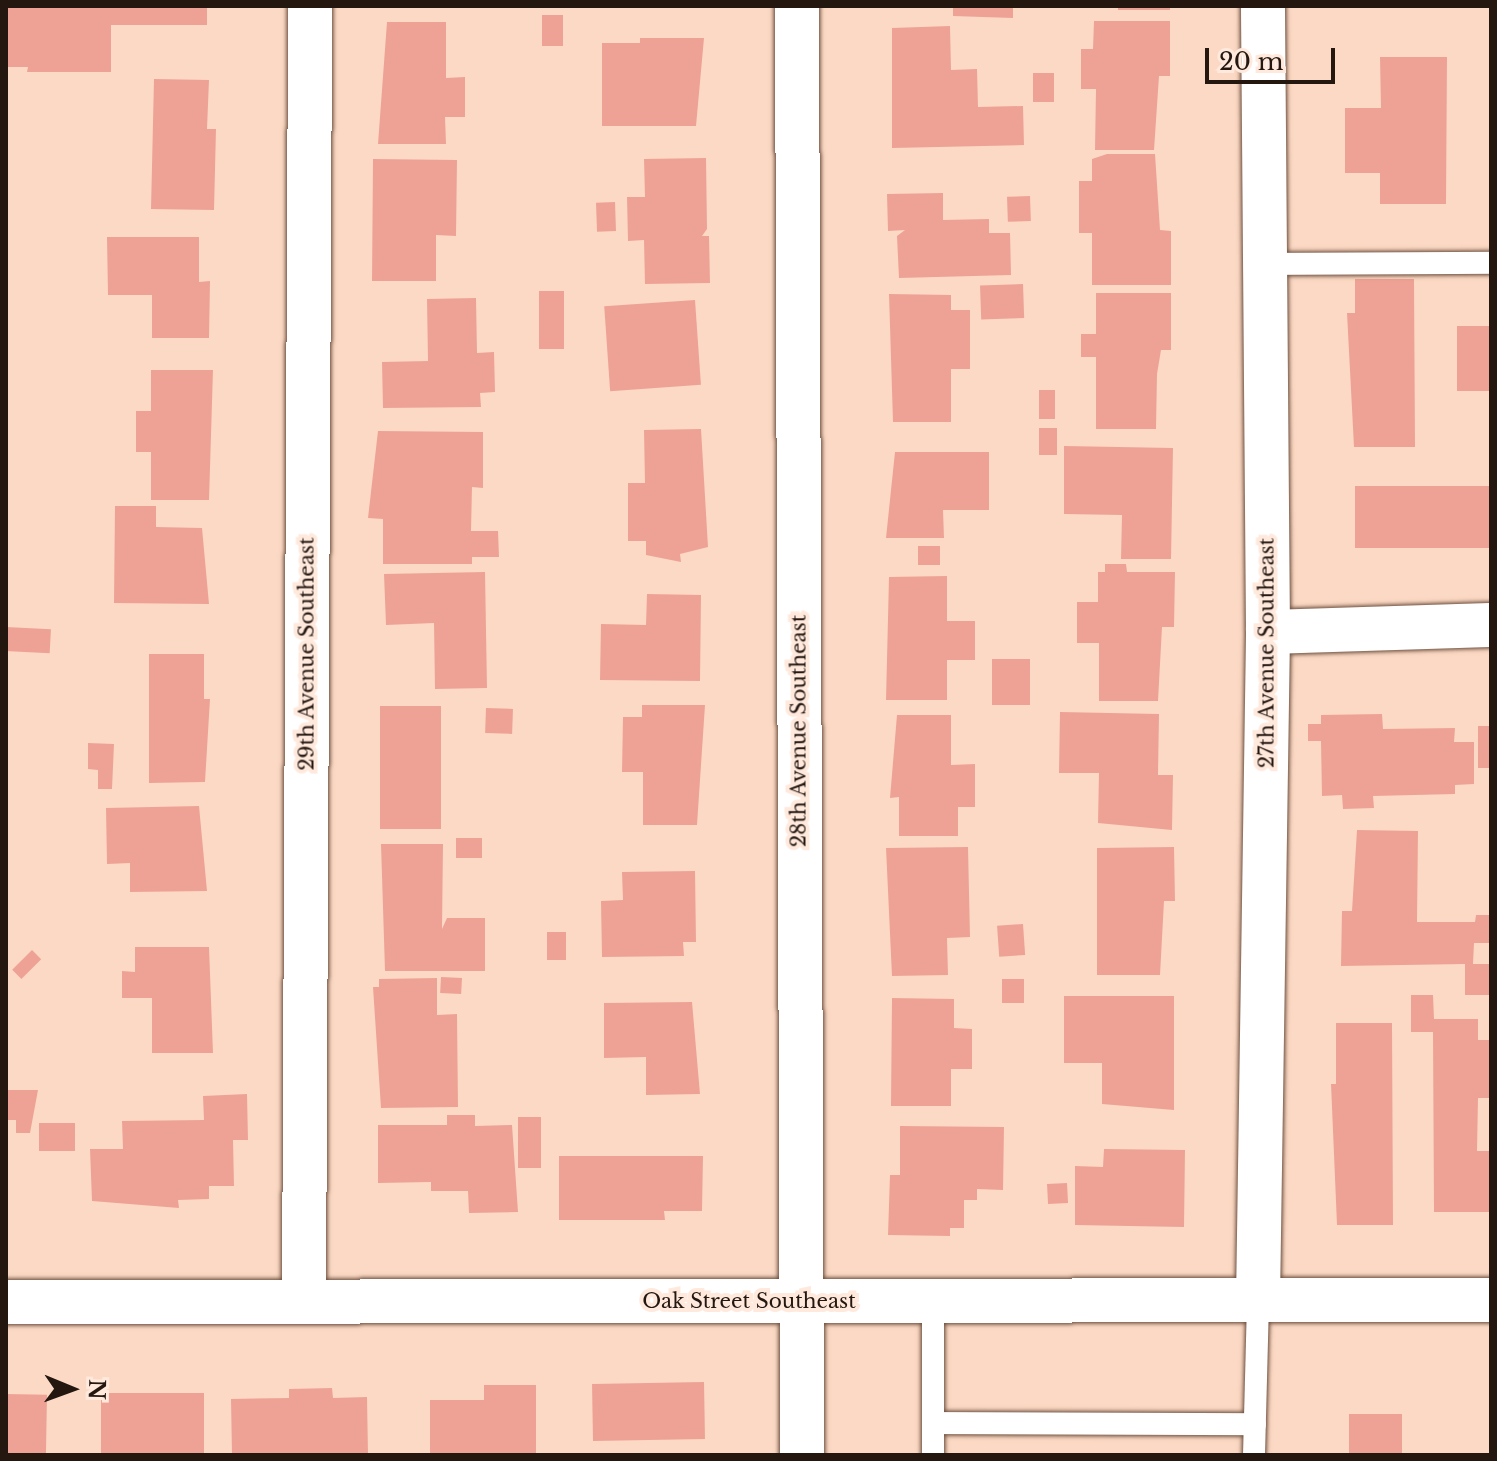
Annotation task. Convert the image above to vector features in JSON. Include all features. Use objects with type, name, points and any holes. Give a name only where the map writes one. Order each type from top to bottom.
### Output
[{"type":"street","name":"29th Avenue Southeast","points":[[304,1301],[310,6]]},
{"type":"street","name":"28th Avenue Southeast","points":[[797,6],[802,1455]]},
{"type":"street","name":"27th Avenue Southeast","points":[[1258,1301],[1268,632],[1263,6]]},
{"type":"street","points":[[1268,632],[1491,625]]},
{"type":"street","name":"Oak Street Southeast","points":[[6,1302],[1491,1300]]},
{"type":"lane","points":[[1265,264],[1491,263]]},
{"type":"lane","points":[[933,1301],[933,1455]]},
{"type":"lane","points":[[1254,1455],[1258,1301]]},
{"type":"lane","points":[[933,1423],[1255,1424]]},
{"type":"building","points":[[6,6],[207,6],[207,25],[111,25],[111,72],[27,72],[28,67],[6,67]]},
{"type":"building","points":[[953,6],[1013,6],[1013,18],[953,16]]},
{"type":"building","points":[[1118,6],[1170,6],[1170,10],[1118,10]]},
{"type":"building","points":[[542,15],[563,15],[563,46],[542,46]]},
{"type":"building","points":[[1094,21],[1170,21],[1170,76],[1159,76],[1154,150],[1095,150],[1096,89],[1081,89],[1081,49],[1093,49]]},
{"type":"building","points":[[387,22],[446,22],[446,78],[465,77],[465,117],[445,117],[446,144],[378,144]]},
{"type":"building","points":[[950,26],[951,70],[977,69],[978,107],[1023,106],[1024,145],[892,148],[892,28]]},
{"type":"building","points":[[640,38],[704,38],[696,126],[602,126],[602,43],[640,43]]},
{"type":"building","points":[[1380,57],[1447,57],[1446,204],[1380,204],[1380,173],[1345,173],[1345,108],[1381,108]]},
{"type":"building","points":[[1033,73],[1054,73],[1054,102],[1033,102]]},
{"type":"building","points":[[154,79],[209,80],[207,129],[216,129],[214,210],[151,209]]},
{"type":"building","points":[[1107,154],[1155,154],[1160,230],[1171,231],[1171,285],[1092,285],[1092,233],[1079,233],[1079,181],[1092,181],[1092,159]]},
{"type":"building","points":[[706,158],[707,229],[702,236],[709,236],[710,283],[645,284],[644,240],[628,241],[627,197],[645,197],[644,159]]},
{"type":"building","points":[[373,159],[457,160],[456,236],[436,235],[436,281],[372,281]]},
{"type":"building","points":[[943,193],[943,220],[989,219],[989,233],[1010,233],[1011,275],[899,278],[897,236],[905,230],[888,231],[887,194]]},
{"type":"building","points":[[1030,196],[1031,221],[1008,222],[1007,197]]},
{"type":"building","points":[[615,202],[616,231],[597,232],[596,203]]},
{"type":"building","points":[[107,237],[199,237],[199,282],[210,281],[209,338],[152,338],[152,295],[108,295]]},
{"type":"building","points":[[1355,279],[1414,279],[1415,447],[1354,447],[1347,313],[1355,313]]},
{"type":"building","points":[[1023,284],[1024,318],[981,319],[980,286]]},
{"type":"building","points":[[539,291],[564,291],[564,349],[539,349]]},
{"type":"building","points":[[1096,293],[1171,293],[1171,350],[1161,350],[1157,374],[1156,429],[1096,429],[1096,357],[1081,357],[1081,334],[1096,334]]},
{"type":"building","points":[[889,294],[951,295],[951,310],[970,310],[970,369],[951,369],[951,422],[893,422]]},
{"type":"building","points":[[476,298],[477,353],[494,352],[495,392],[480,393],[481,407],[383,408],[382,362],[428,361],[427,299]]},
{"type":"building","points":[[695,300],[701,385],[610,391],[604,306]]},
{"type":"building","points":[[1457,326],[1491,326],[1491,391],[1457,391]]},
{"type":"building","points":[[151,370],[213,370],[209,500],[151,500],[151,452],[136,452],[136,411],[151,411]]},
{"type":"building","points":[[1039,390],[1055,390],[1055,419],[1039,419]]},
{"type":"building","points":[[1039,428],[1057,428],[1057,455],[1039,455]]},
{"type":"building","points":[[701,429],[708,547],[680,554],[681,562],[646,555],[646,541],[628,541],[628,483],[645,483],[644,430]]},
{"type":"building","points":[[378,431],[483,432],[483,488],[472,487],[471,531],[498,531],[499,557],[472,557],[472,564],[383,564],[383,519],[368,518]]},
{"type":"building","points":[[1064,446],[1173,448],[1171,559],[1121,559],[1122,515],[1064,514]]},
{"type":"building","points":[[895,452],[989,452],[989,510],[943,510],[944,538],[886,538]]},
{"type":"building","points":[[1355,486],[1491,486],[1491,548],[1355,548]]},
{"type":"building","points":[[115,506],[156,506],[156,527],[202,528],[209,604],[114,603]]},
{"type":"building","points":[[918,546],[940,546],[940,565],[918,565]]},
{"type":"building","points":[[1105,564],[1126,564],[1127,572],[1175,572],[1174,627],[1162,627],[1158,701],[1099,701],[1099,643],[1077,643],[1077,602],[1098,602],[1098,572],[1105,572]]},
{"type":"building","points":[[485,572],[487,688],[435,689],[434,623],[386,625],[384,574]]},
{"type":"building","points":[[947,576],[947,621],[975,621],[975,660],[947,660],[947,700],[886,700],[889,577]]},
{"type":"building","points":[[647,594],[701,595],[700,681],[600,680],[601,624],[646,625]]},
{"type":"building","points":[[6,627],[51,629],[50,653],[6,651]]},
{"type":"building","points":[[149,654],[204,654],[204,699],[210,699],[205,782],[149,783]]},
{"type":"building","points":[[992,659],[1030,659],[1030,705],[992,705]]},
{"type":"building","points":[[642,705],[705,705],[697,825],[643,825],[643,772],[622,772],[623,717],[642,717]]},
{"type":"building","points":[[380,706],[441,706],[441,829],[380,829]]},
{"type":"building","points":[[486,708],[513,709],[512,734],[485,733]]},
{"type":"building","points":[[1060,712],[1159,714],[1158,775],[1173,775],[1172,830],[1098,823],[1099,773],[1059,773]]},
{"type":"building","points":[[1382,714],[1383,729],[1455,728],[1454,742],[1474,742],[1474,784],[1455,785],[1455,794],[1373,796],[1374,808],[1343,809],[1342,795],[1322,796],[1321,741],[1308,741],[1308,724],[1321,724],[1321,715]]},
{"type":"building","points":[[897,715],[951,715],[951,765],[975,764],[975,807],[958,807],[958,836],[899,836],[899,797],[890,798]]},
{"type":"building","points":[[1478,726],[1491,726],[1491,768],[1478,768]]},
{"type":"building","points":[[88,743],[114,744],[112,789],[98,789],[98,770],[88,769]]},
{"type":"building","points":[[199,806],[207,891],[130,892],[130,863],[107,864],[106,808]]},
{"type":"building","points":[[1357,830],[1418,831],[1417,922],[1475,922],[1476,915],[1491,915],[1491,943],[1474,943],[1473,964],[1491,964],[1491,995],[1465,995],[1465,964],[1341,966],[1342,911],[1352,911]]},
{"type":"building","points":[[456,838],[482,838],[482,858],[456,858]]},
{"type":"building","points":[[381,844],[443,844],[442,929],[447,918],[485,918],[485,971],[385,971]]},
{"type":"building","points":[[968,847],[970,937],[947,938],[948,975],[892,976],[886,848]]},
{"type":"building","points":[[1174,847],[1175,901],[1164,901],[1160,975],[1097,975],[1097,848]]},
{"type":"building","points":[[695,871],[696,942],[683,942],[684,956],[602,957],[601,901],[623,900],[622,872]]},
{"type":"building","points":[[1023,924],[1025,955],[999,957],[997,926]]},
{"type":"building","points":[[547,932],[566,932],[566,960],[547,960]]},
{"type":"building","points":[[135,947],[209,947],[213,1053],[152,1053],[152,998],[122,998],[122,971],[135,972]]},
{"type":"building","points":[[32,950],[41,959],[21,979],[12,970]]},
{"type":"building","points":[[441,977],[462,978],[461,994],[440,993]]},
{"type":"building","points":[[437,978],[437,1015],[457,1014],[458,1107],[381,1108],[373,987],[379,987],[379,979]]},
{"type":"building","points":[[1002,979],[1024,979],[1024,1003],[1002,1003]]},
{"type":"building","points":[[1411,995],[1433,995],[1434,1019],[1478,1019],[1478,1040],[1491,1040],[1491,1098],[1478,1098],[1477,1151],[1491,1151],[1491,1212],[1434,1212],[1433,1032],[1411,1032]]},
{"type":"building","points":[[1064,996],[1174,996],[1174,1110],[1102,1104],[1102,1063],[1064,1063]]},
{"type":"building","points":[[892,998],[954,999],[954,1028],[972,1029],[972,1069],[951,1069],[951,1106],[891,1106]]},
{"type":"building","points":[[692,1002],[700,1094],[646,1095],[646,1057],[604,1058],[604,1003]]},
{"type":"building","points":[[1336,1023],[1392,1023],[1393,1225],[1337,1225],[1331,1084],[1336,1084]]},
{"type":"building","points":[[6,1090],[38,1090],[30,1133],[16,1133],[16,1120],[6,1120]]},
{"type":"building","points":[[247,1094],[248,1140],[233,1140],[234,1186],[209,1186],[209,1199],[178,1200],[179,1208],[92,1201],[90,1149],[123,1149],[122,1121],[204,1120],[203,1096]]},
{"type":"building","points":[[447,1115],[475,1115],[475,1126],[512,1125],[518,1212],[469,1213],[468,1191],[431,1191],[431,1182],[378,1183],[378,1125],[447,1125]]},
{"type":"building","points":[[518,1117],[541,1117],[541,1168],[518,1168]]},
{"type":"building","points":[[39,1123],[75,1123],[75,1151],[39,1151]]},
{"type":"building","points":[[900,1126],[1004,1127],[1003,1190],[977,1189],[977,1200],[964,1200],[964,1228],[950,1228],[950,1236],[888,1235],[890,1175],[900,1175]]},
{"type":"building","points":[[1104,1149],[1185,1150],[1184,1227],[1075,1225],[1075,1166],[1103,1167]]},
{"type":"building","points":[[559,1156],[703,1156],[702,1211],[664,1211],[665,1220],[559,1220]]},
{"type":"building","points":[[1067,1183],[1068,1203],[1048,1204],[1047,1184]]},
{"type":"building","points":[[704,1382],[705,1439],[593,1441],[592,1384]]},
{"type":"building","points":[[484,1385],[536,1385],[536,1455],[430,1455],[430,1400],[484,1400]]},
{"type":"building","points":[[332,1388],[333,1398],[367,1397],[368,1454],[232,1455],[231,1399],[289,1398],[289,1389]]},
{"type":"building","points":[[101,1393],[204,1393],[204,1455],[101,1455]]},
{"type":"building","points":[[6,1394],[47,1395],[46,1455],[6,1455]]},
{"type":"building","points":[[1349,1414],[1402,1414],[1402,1455],[1349,1455]]}]
